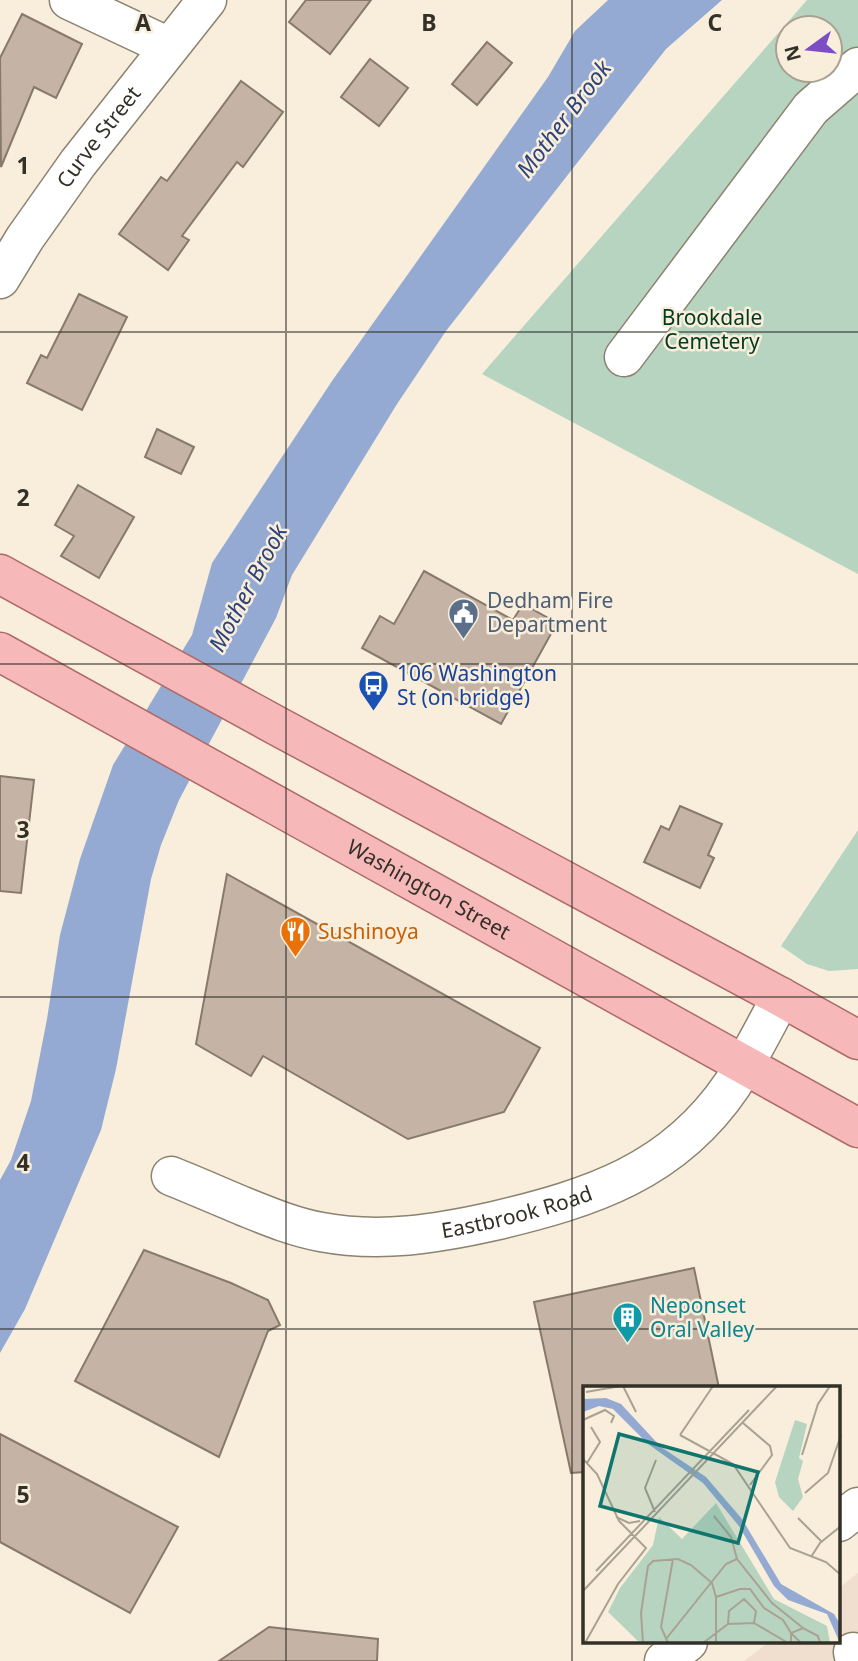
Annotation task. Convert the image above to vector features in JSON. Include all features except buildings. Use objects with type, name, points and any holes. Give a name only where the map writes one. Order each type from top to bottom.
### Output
[{"type":"main road","points":[[0,574],[858,1040]]},
{"type":"main road","name":"Washington Street","points":[[0,652],[858,1128]]},
{"type":"street","points":[[69,0],[169,47]]},
{"type":"street","name":"Curve Street","points":[[0,279],[25,238],[78,163],[207,0]]},
{"type":"street","points":[[624,357],[811,108],[858,67]]},
{"type":"street","name":"Eastbrook Road","points":[[171,1176],[293,1225],[319,1232],[376,1238],[461,1229],[575,1200],[628,1178],[652,1164],[696,1127],[714,1108],[745,1065],[781,997]]},
{"type":"street","points":[[840,1521],[858,1507]]},
{"type":"street","points":[[664,1661],[685,1644]]},
{"type":"shaded area","points":[[858,1573],[858,1661],[744,1661],[766,1644],[840,1644],[840,1587]]},
{"type":"green space","name":"Brookdale Cemetery","points":[[807,0],[858,0],[858,574],[482,374],[774,38],[774,84],[844,84],[844,14],[795,14]]},
{"type":"green space","points":[[858,830],[858,969],[829,971],[807,964],[781,946]]},
{"type":"water","name":"Mother Brook","points":[[608,0],[722,0],[666,49],[446,331],[397,404],[292,575],[276,618],[179,800],[161,845],[151,879],[116,1069],[101,1130],[25,1309],[0,1353],[0,1180],[11,1160],[31,1101],[60,935],[80,859],[113,765],[192,635],[212,563],[332,381],[548,77],[575,31]]},
{"type":"place","name":"Dedham Fire Department","points":[[464,640]]},
{"type":"place","name":"106 Washington St (on bridge)","points":[[374,713]]},
{"type":"place","name":"Sushinoya","points":[[295,959]]},
{"type":"place","name":"Neponset Oral Valley","points":[[627,1345]]}]
